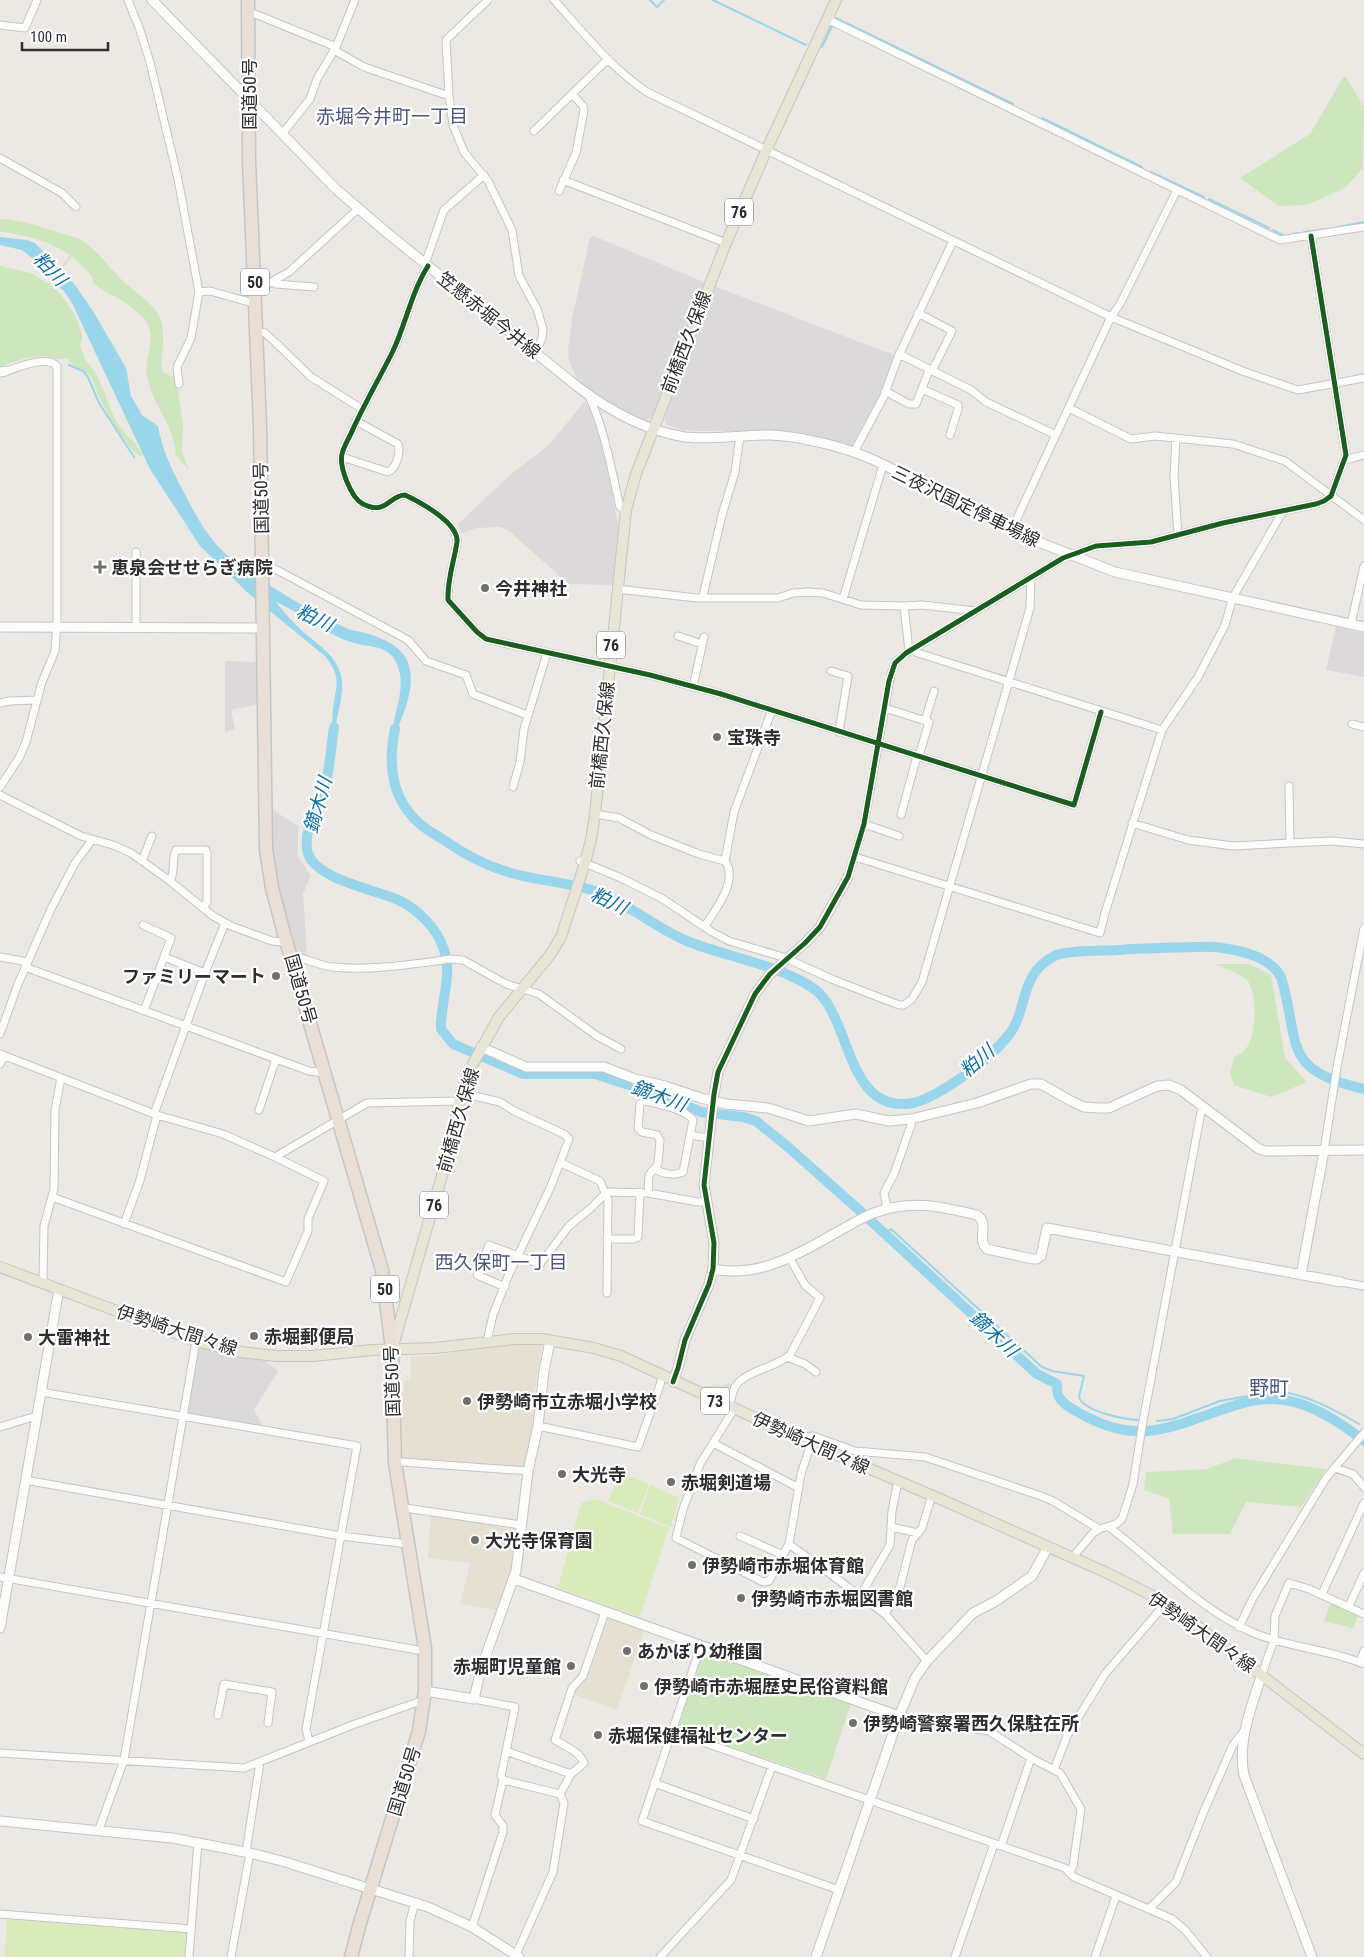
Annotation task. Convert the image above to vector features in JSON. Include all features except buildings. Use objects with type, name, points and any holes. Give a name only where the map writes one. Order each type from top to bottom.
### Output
[{"type":"highway","name":"国道50号","points":[[248,0],[250,201],[257,331],[263,625],[263,767],[266,849],[272,888],[286,941],[382,1270],[392,1349],[394,1446],[425,1648],[425,1695],[420,1731],[370,1889],[351,1957]]},
{"type":"main road","name":"前橋西久保線","points":[[392,1349],[447,1158],[460,1097],[474,1061],[499,1017],[550,955],[560,938],[591,840],[626,510],[636,474],[726,243],[836,0]]},
{"type":"main road","name":"伊勢崎大間々線","points":[[0,1267],[196,1341],[241,1352],[276,1356],[313,1356],[392,1349],[435,1348],[487,1341],[542,1339],[594,1348],[621,1356],[731,1408],[1135,1586],[1166,1603],[1262,1674],[1364,1754]]},
{"type":"street","points":[[0,25],[25,28],[37,0]]},
{"type":"street","points":[[128,0],[150,62],[178,179],[199,292],[191,338],[177,367],[179,384]]},
{"type":"street","name":"笠懸赤堀今井線","points":[[152,0],[358,209],[588,394],[630,420],[653,428]]},
{"type":"street","points":[[282,134],[310,98],[318,79],[335,49],[355,0]]},
{"type":"street","points":[[488,0],[446,40],[449,96],[453,125],[461,146],[484,175],[512,230],[520,276],[537,309],[542,324],[543,333],[536,353]]},
{"type":"street","points":[[554,0],[608,59],[632,82],[647,92],[1111,316],[1245,372],[1298,390],[1364,378]]},
{"type":"street","points":[[248,14],[255,14],[335,49],[364,67],[449,96]]},
{"type":"street","points":[[827,19],[1280,240],[1364,227]]},
{"type":"street","points":[[534,131],[608,59]]},
{"type":"street","points":[[559,190],[576,153],[584,110],[583,106],[572,94]]},
{"type":"street","points":[[0,158],[62,193],[76,206]]},
{"type":"street","points":[[484,175],[444,210],[427,265],[394,348],[356,421],[342,457],[351,493],[360,502],[370,507],[382,507],[388,505],[400,495],[405,495],[445,520],[452,527],[457,541],[450,575],[448,600],[477,632],[486,639],[693,686],[1074,805],[1101,712]]},
{"type":"street","points":[[563,180],[726,243]]},
{"type":"street","points":[[1012,529],[1111,316],[1120,304],[1177,190]]},
{"type":"street","points":[[255,286],[264,286],[273,282],[294,268],[358,209]]},
{"type":"street","points":[[673,1382],[685,1340],[709,1284],[713,1269],[714,1243],[704,1180],[713,1103],[723,1060],[758,988],[820,927],[848,877],[864,824],[893,668],[898,660],[912,650],[1069,555],[1096,546],[1145,543],[1321,503],[1331,496],[1346,454],[1311,236]]},
{"type":"street","points":[[854,452],[885,391],[899,354],[953,241]]},
{"type":"street","points":[[273,282],[276,284],[314,287]]},
{"type":"street","points":[[199,292],[210,291],[256,304]]},
{"type":"street","points":[[885,391],[909,404],[914,405],[918,402],[922,389],[952,331],[918,313]]},
{"type":"street","points":[[257,331],[265,333],[272,338],[311,377],[362,409]]},
{"type":"street","points":[[899,354],[971,390],[986,402],[1056,435]]},
{"type":"street","points":[[0,787],[26,742],[37,700],[55,651],[56,627],[57,366],[52,363],[37,362],[3,371]]},
{"type":"street","points":[[922,389],[958,405],[950,435]]},
{"type":"street","points":[[588,394],[599,419],[605,440],[620,507],[626,510]]},
{"type":"street","points":[[1069,408],[1131,438],[1155,436],[1233,444],[1285,460],[1364,520]]},
{"type":"street","points":[[342,457],[388,472],[393,470],[400,448],[398,444],[356,421]]},
{"type":"street","name":"三夜沢国定停車場線","points":[[653,428],[685,437],[783,437],[854,452],[1012,529],[1069,555],[1114,572],[1140,579],[1233,597],[1364,628]]},
{"type":"street","points":[[703,596],[722,515],[735,472],[740,436]]},
{"type":"street","points":[[1176,438],[1174,476],[1178,535]]},
{"type":"street","points":[[1345,460],[1364,455]]},
{"type":"street","points":[[843,599],[883,465]]},
{"type":"street","points":[[855,857],[1100,933],[1104,913],[1162,730],[1202,669],[1225,625],[1233,597],[1283,511]]},
{"type":"street","points":[[136,552],[136,628]]},
{"type":"street","points":[[262,563],[408,640],[426,661],[466,675],[473,694],[527,715]]},
{"type":"street","points":[[1351,624],[1364,566]]},
{"type":"street","points":[[583,863],[663,899],[704,927],[735,943],[786,960],[904,1006],[920,988],[950,887],[1031,604],[1031,578]]},
{"type":"street","points":[[617,589],[697,598],[703,596],[754,599],[778,598],[793,593],[808,592],[823,593],[861,605],[922,605],[976,611]]},
{"type":"street","points":[[904,606],[912,650]]},
{"type":"street","points":[[0,628],[136,628],[263,625]]},
{"type":"street","points":[[678,636],[703,640],[693,686]]},
{"type":"street","points":[[912,650],[1162,730]]},
{"type":"street","points":[[513,787],[520,762],[527,715],[547,652]]},
{"type":"street","points":[[831,671],[848,676],[839,732]]},
{"type":"street","points":[[925,721],[934,691]]},
{"type":"street","points":[[0,703],[37,700]]},
{"type":"street","points":[[885,708],[929,722],[901,815]]},
{"type":"street","points":[[704,927],[719,906],[726,891],[729,873],[728,865],[725,861],[734,812],[772,710]]},
{"type":"street","points":[[1352,724],[1364,727]]},
{"type":"street","points":[[1289,786],[1290,843]]},
{"type":"street","points":[[0,795],[81,836],[120,848],[170,881],[225,923],[251,935],[278,942],[286,941]]},
{"type":"street","points":[[595,814],[619,818],[651,835],[699,854],[725,861]]},
{"type":"street","points":[[1132,823],[1176,837],[1233,846],[1331,841],[1364,844]]},
{"type":"street","points":[[864,824],[900,836]]},
{"type":"street","points":[[142,861],[152,836]]},
{"type":"street","points":[[0,1034],[51,909],[67,879],[92,840]]},
{"type":"street","points":[[170,881],[173,876],[174,853],[176,850],[206,850],[207,902],[203,908]]},
{"type":"street","points":[[124,1224],[140,1180],[155,1115],[185,1026],[225,923]]},
{"type":"street","points":[[142,925],[171,938],[144,1011]]},
{"type":"street","points":[[1301,1275],[1337,1067],[1364,928]]},
{"type":"street","points":[[0,957],[27,965],[144,1011],[309,1072],[325,1073]]},
{"type":"street","points":[[164,957],[205,973]]},
{"type":"street","points":[[291,957],[298,957],[324,966],[345,968],[451,959],[463,960],[506,984],[544,996],[568,1016],[621,1050]]},
{"type":"street","points":[[480,1049],[526,1067],[604,1068],[630,1078],[713,1103],[768,1108],[808,1121],[856,1114],[889,1121],[911,1119],[977,1103],[1031,1084],[1041,1084],[1084,1106],[1109,1108],[1157,1086],[1170,1085],[1181,1090],[1259,1149],[1266,1151],[1364,1150]]},
{"type":"street","points":[[0,1064],[2,1055],[155,1115],[211,1130],[275,1156],[324,1181],[308,1220],[308,1232],[286,1282],[52,1197]]},
{"type":"street","points":[[259,1110],[276,1059]]},
{"type":"street","points":[[42,1282],[44,1226],[56,1175],[55,1110],[61,1078]]},
{"type":"street","points":[[275,1156],[310,1137],[338,1118],[371,1102],[396,1104],[460,1097],[500,1102],[514,1111],[567,1136],[569,1142],[561,1163],[517,1255],[493,1315],[487,1341]]},
{"type":"street","points":[[608,1239],[635,1239],[638,1237],[644,1193],[648,1178],[658,1164],[661,1136],[639,1130],[641,1102],[646,1101],[660,1104],[691,1117],[693,1120],[683,1172],[669,1174],[655,1169]]},
{"type":"street","points":[[1072,1558],[1081,1545],[1099,1529],[1116,1524],[1122,1519],[1134,1484],[1143,1424],[1203,1108]]},
{"type":"street","points":[[887,1208],[883,1196],[894,1174],[911,1119]]},
{"type":"street","points":[[690,1135],[709,1138]]},
{"type":"street","points":[[561,1163],[600,1181],[606,1194],[608,1200],[607,1293]]},
{"type":"street","points":[[505,1287],[477,1275],[488,1245],[540,1264],[569,1226],[606,1194],[616,1192],[644,1193],[706,1202]]},
{"type":"street","points":[[713,1269],[740,1272],[770,1266],[871,1214],[887,1208],[919,1204],[978,1215],[982,1218],[984,1224],[982,1238],[987,1249],[1033,1259],[1038,1259],[1041,1256],[1046,1228],[1364,1286]]},
{"type":"street","points":[[789,1257],[805,1285],[820,1298],[787,1357],[742,1380],[735,1387],[731,1408],[700,1464],[683,1509],[676,1538],[763,1582],[769,1581],[789,1544],[808,1442],[807,1437],[813,1436],[855,1451],[925,1457],[1041,1496],[1053,1501],[1099,1529]]},
{"type":"street","points":[[0,1628],[4,1577],[25,1480],[59,1288]]},
{"type":"street","points":[[99,1829],[124,1760],[196,1341]]},
{"type":"street","points":[[474,1699],[481,1669],[514,1579],[528,1471],[538,1426],[544,1371],[550,1341]]},
{"type":"street","points":[[787,1357],[805,1364],[816,1372]]},
{"type":"street","points":[[538,1426],[638,1447],[662,1377]]},
{"type":"street","points":[[41,1392],[356,1446],[306,1729],[309,1741]]},
{"type":"street","points":[[0,1427],[36,1416]]},
{"type":"street","points":[[1239,1626],[1253,1598],[1326,1478],[1364,1433]]},
{"type":"street","points":[[713,1443],[799,1488]]},
{"type":"street","points":[[402,1462],[528,1471]]},
{"type":"street","points":[[1335,1468],[1352,1474],[1364,1487]]},
{"type":"street","points":[[25,1480],[341,1536],[408,1544]]},
{"type":"street","points":[[860,1596],[890,1545],[898,1481]]},
{"type":"street","points":[[885,1614],[900,1587],[912,1540],[922,1528],[932,1496]]},
{"type":"street","points":[[1322,1594],[1364,1503]]},
{"type":"street","points":[[406,1508],[521,1525]]},
{"type":"street","points":[[892,1527],[918,1533]]},
{"type":"street","points":[[1109,1527],[1199,1600],[1239,1626],[1274,1640],[1362,1663],[1364,1651]]},
{"type":"street","points":[[740,1536],[782,1555]]},
{"type":"street","points":[[789,1544],[885,1614],[927,1662]]},
{"type":"street","points":[[816,1957],[899,1716],[915,1678],[927,1662],[973,1612],[996,1601],[1032,1576],[1048,1547]]},
{"type":"street","points":[[1349,1606],[1364,1573]]},
{"type":"street","points":[[4,1577],[418,1650],[425,1648]]},
{"type":"street","points":[[514,1579],[899,1716],[989,1731],[1062,1775],[1081,1809],[1073,1866],[1070,1872]]},
{"type":"street","points":[[1312,1957],[1244,1775],[1242,1763],[1246,1728],[1274,1640],[1274,1619],[1288,1584],[1294,1583],[1322,1594],[1364,1614]]},
{"type":"street","points":[[1054,1770],[1067,1736],[1104,1674],[1166,1603]]},
{"type":"street","points":[[560,1794],[571,1774],[584,1763],[582,1758],[555,1740],[572,1688],[583,1676],[605,1612]]},
{"type":"street","points":[[701,1645],[642,1821],[839,1890]]},
{"type":"street","points":[[218,1714],[224,1684],[272,1692],[268,1723]]},
{"type":"street","points":[[0,1754],[124,1760],[242,1769],[425,1695],[474,1699],[515,1707],[495,1815],[503,1826],[503,1832],[472,1927]]},
{"type":"street","points":[[1150,1909],[1176,1882],[1204,1811],[1234,1745],[1246,1728]]},
{"type":"street","points":[[671,1732],[1059,1866],[1070,1872],[1074,1877],[1172,1919],[1185,1930],[1207,1957]]},
{"type":"street","points":[[506,1751],[571,1774]]},
{"type":"street","points":[[955,1957],[1031,1758]]},
{"type":"street","points":[[231,1957],[260,1762]]},
{"type":"street","points":[[660,1957],[731,1880],[772,1766]]},
{"type":"street","points":[[503,1780],[560,1794]]},
{"type":"street","points":[[654,1783],[754,1819]]},
{"type":"street","points":[[0,1821],[99,1829],[198,1842],[248,1852],[403,1900],[416,1902],[472,1927],[516,1956],[553,1872],[564,1803],[560,1794]]},
{"type":"street","points":[[189,1957],[198,1842]]},
{"type":"street","points":[[1095,1957],[1116,1896]]},
{"type":"street","points":[[409,1957],[410,1921],[416,1902]]},
{"type":"street","points":[[0,1914],[191,1929]]},
{"type":"shaded area","points":[[594,236],[706,283],[654,416],[646,420],[609,404],[578,381],[569,362],[568,351],[572,319],[590,238]]},
{"type":"shaded area","points":[[714,286],[896,356],[881,396],[854,447],[769,431],[682,430],[665,422],[665,417]]},
{"type":"shaded area","points":[[584,402],[588,405],[601,436],[619,529],[613,585],[569,584],[510,532],[500,527],[476,528],[461,533],[458,524],[510,475],[549,445]]},
{"type":"shaded area","points":[[1336,626],[1364,633],[1364,677],[1326,670]]},
{"type":"shaded area","points":[[225,661],[257,662],[258,704],[231,710],[235,729],[225,732]]},
{"type":"shaded area","points":[[270,808],[298,826],[298,856],[311,876],[305,888],[306,891],[303,892],[307,956],[294,949],[287,927],[272,859]]},
{"type":"shaded area","name":"伊勢崎市立赤堀小学校","points":[[517,1343],[542,1344],[535,1388],[532,1430],[524,1468],[400,1459],[400,1391],[404,1391],[405,1380],[411,1380],[410,1357],[441,1355],[486,1346]]},
{"type":"shaded area","points":[[203,1346],[241,1357],[264,1360],[278,1371],[254,1410],[264,1428],[186,1413],[198,1349]]},
{"type":"shaded area","points":[[431,1513],[516,1526],[512,1571],[497,1610],[460,1604],[470,1563],[428,1558]]},
{"type":"shaded area","points":[[609,1616],[643,1629],[643,1634],[617,1710],[573,1694],[605,1619]]},
{"type":"green space","points":[[1344,76],[1364,107],[1363,168],[1345,188],[1307,205],[1278,206],[1240,178],[1310,134]]},
{"type":"green space","points":[[0,219],[30,224],[81,240],[90,246],[125,283],[154,308],[160,318],[163,331],[162,372],[176,377],[183,424],[182,452],[189,470],[176,456],[172,435],[147,377],[146,370],[151,336],[147,323],[130,306],[94,284],[91,275],[72,256],[50,284],[65,300],[74,314],[80,328],[82,336],[80,345],[86,361],[92,367],[118,424],[143,455],[140,457],[117,430],[91,377],[85,371],[72,364],[67,358],[56,359],[43,356],[26,358],[0,366],[0,266],[31,273],[49,284],[70,255],[36,239],[19,234],[0,232]]},
{"type":"green space","points":[[1215,964],[1249,964],[1271,975],[1285,1058],[1307,1082],[1271,1097],[1234,1085],[1230,1074],[1234,1057],[1244,1051],[1252,1037],[1254,1027],[1253,995],[1251,986],[1245,978]]},
{"type":"green space","points":[[730,1383],[732,1386],[727,1400],[696,1387],[723,1385]]},
{"type":"green space","points":[[1235,1458],[1326,1469],[1301,1507],[1246,1502],[1230,1534],[1173,1534],[1169,1499],[1144,1490],[1146,1472],[1208,1469]]},
{"type":"green space","points":[[620,1473],[649,1484],[638,1513],[608,1501]]},
{"type":"green space","points":[[650,1485],[679,1498],[671,1527],[640,1514]]},
{"type":"green space","points":[[595,1499],[669,1528],[640,1617],[558,1588],[581,1503]]},
{"type":"green space","points":[[1331,1602],[1359,1615],[1353,1628],[1324,1621]]},
{"type":"green space","points":[[702,1651],[851,1703],[826,1779],[676,1728]]},
{"type":"green space","points":[[7,1918],[185,1931],[188,1936],[187,1957],[5,1957]]},
{"type":"water","points":[[0,237],[27,240],[35,243],[75,285],[93,311],[126,368],[131,396],[142,415],[158,426],[167,458],[193,511],[220,549],[276,590],[299,603],[348,629],[381,638],[401,651],[409,665],[410,687],[405,710],[392,742],[393,725],[401,682],[394,658],[382,649],[354,643],[334,635],[276,602],[299,628],[331,656],[340,671],[342,694],[332,741],[337,682],[334,671],[326,657],[248,593],[200,546],[150,469],[72,303],[64,291],[55,284],[36,261],[22,250],[0,245]]},
{"type":"waterway","points":[[650,0],[657,7],[664,0]]},
{"type":"waterway","points":[[713,0],[806,45]]},
{"type":"waterway","points":[[836,18],[1013,104]]},
{"type":"waterway","points":[[822,47],[832,26]]},
{"type":"waterway","points":[[1042,118],[1142,167]]},
{"type":"waterway","points":[[1151,172],[1204,197]]},
{"type":"waterway","points":[[1209,199],[1269,228]]},
{"type":"waterway","points":[[1338,227],[1364,222]]},
{"type":"waterway","points":[[1304,232],[1333,228]]},
{"type":"waterway","points":[[1273,230],[1284,236],[1298,233]]},
{"type":"waterway","points":[[69,365],[83,371],[88,377],[99,403],[134,457]]},
{"type":"waterway","name":"鏑木川","points":[[334,727],[325,787],[308,833],[307,849],[311,859],[319,868],[344,881],[404,903],[418,913],[437,934],[444,950],[447,970],[441,1029],[453,1044],[523,1074],[595,1074],[672,1099],[701,1112],[743,1117],[756,1121],[858,1209],[1037,1374],[1057,1384],[1058,1395],[1066,1405],[1100,1423],[1128,1431],[1155,1430],[1168,1428],[1243,1403],[1272,1399],[1297,1403],[1321,1412],[1364,1441]]},
{"type":"waterway","name":"粕川","points":[[395,729],[392,755],[394,780],[403,803],[410,814],[423,826],[468,855],[493,867],[522,876],[595,891],[619,902],[675,936],[787,974],[813,988],[830,1008],[854,1065],[864,1082],[876,1096],[892,1103],[913,1103],[925,1099],[955,1082],[986,1058],[1010,1034],[1016,1023],[1026,990],[1033,975],[1038,968],[1054,956],[1081,951],[1193,947],[1215,947],[1239,951],[1255,956],[1270,964],[1281,977],[1298,1051],[1306,1063],[1318,1073],[1364,1089]]},
{"type":"waterway","points":[[884,1234],[891,1229],[1042,1367],[1052,1371],[1084,1376],[1079,1397],[1088,1407],[1105,1414],[1138,1420]]},
{"type":"waterway","points":[[1157,1421],[1173,1419],[1220,1401],[1275,1391]]},
{"type":"waterway","points":[[1284,1392],[1332,1409],[1359,1424]]},
{"type":"cycle path","points":[[673,1382],[685,1340],[709,1284],[713,1269],[714,1243],[704,1185],[718,1072],[755,994],[770,974],[820,927],[848,877],[864,824],[889,681],[895,663],[906,653],[1063,558],[1096,546],[1151,542],[1223,523],[1316,504],[1331,496],[1346,455],[1311,236]]},
{"type":"cycle path","points":[[428,266],[422,276],[393,351],[344,447],[342,466],[350,489],[363,504],[377,508],[405,495],[437,514],[452,528],[457,542],[448,600],[477,632],[486,639],[650,675],[721,694],[1074,805],[1101,712]]},
{"type":"place","name":"恵泉会せせらぎ病院","points":[[100,567]]},
{"type":"place","name":"今井神社","points":[[485,588]]},
{"type":"place","name":"宝珠寺","points":[[717,737]]},
{"type":"place","name":"ファミリーマート","points":[[276,976]]},
{"type":"place","name":"赤堀郵便局","points":[[254,1336]]},
{"type":"place","name":"大雷神社","points":[[28,1337]]},
{"type":"place","name":"伊勢崎市立赤堀小学校","points":[[467,1401]]},
{"type":"place","name":"大光寺","points":[[562,1474]]},
{"type":"place","name":"赤堀剣道場","points":[[671,1482]]},
{"type":"place","name":"大光寺保育園","points":[[475,1540]]},
{"type":"place","name":"伊勢崎市赤堀体育館","points":[[692,1565]]},
{"type":"place","name":"伊勢崎市赤堀図書館","points":[[741,1598]]},
{"type":"place","name":"あかぼり幼稚園","points":[[627,1651]]},
{"type":"place","name":"赤堀町児童館","points":[[571,1666]]},
{"type":"place","name":"伊勢崎市赤堀歴史民俗資料館","points":[[644,1686]]},
{"type":"place","name":"伊勢崎警察署西久保駐在所","points":[[853,1723]]},
{"type":"place","name":"赤堀保健福祉センター","points":[[598,1735]]},
{"type":"district","name":"赤堀今井町一丁目","points":[[392,116]]},
{"type":"district","name":"西久保町一丁目","points":[[501,1262]]},
{"type":"district","name":"野町","points":[[1269,1388]]}]
